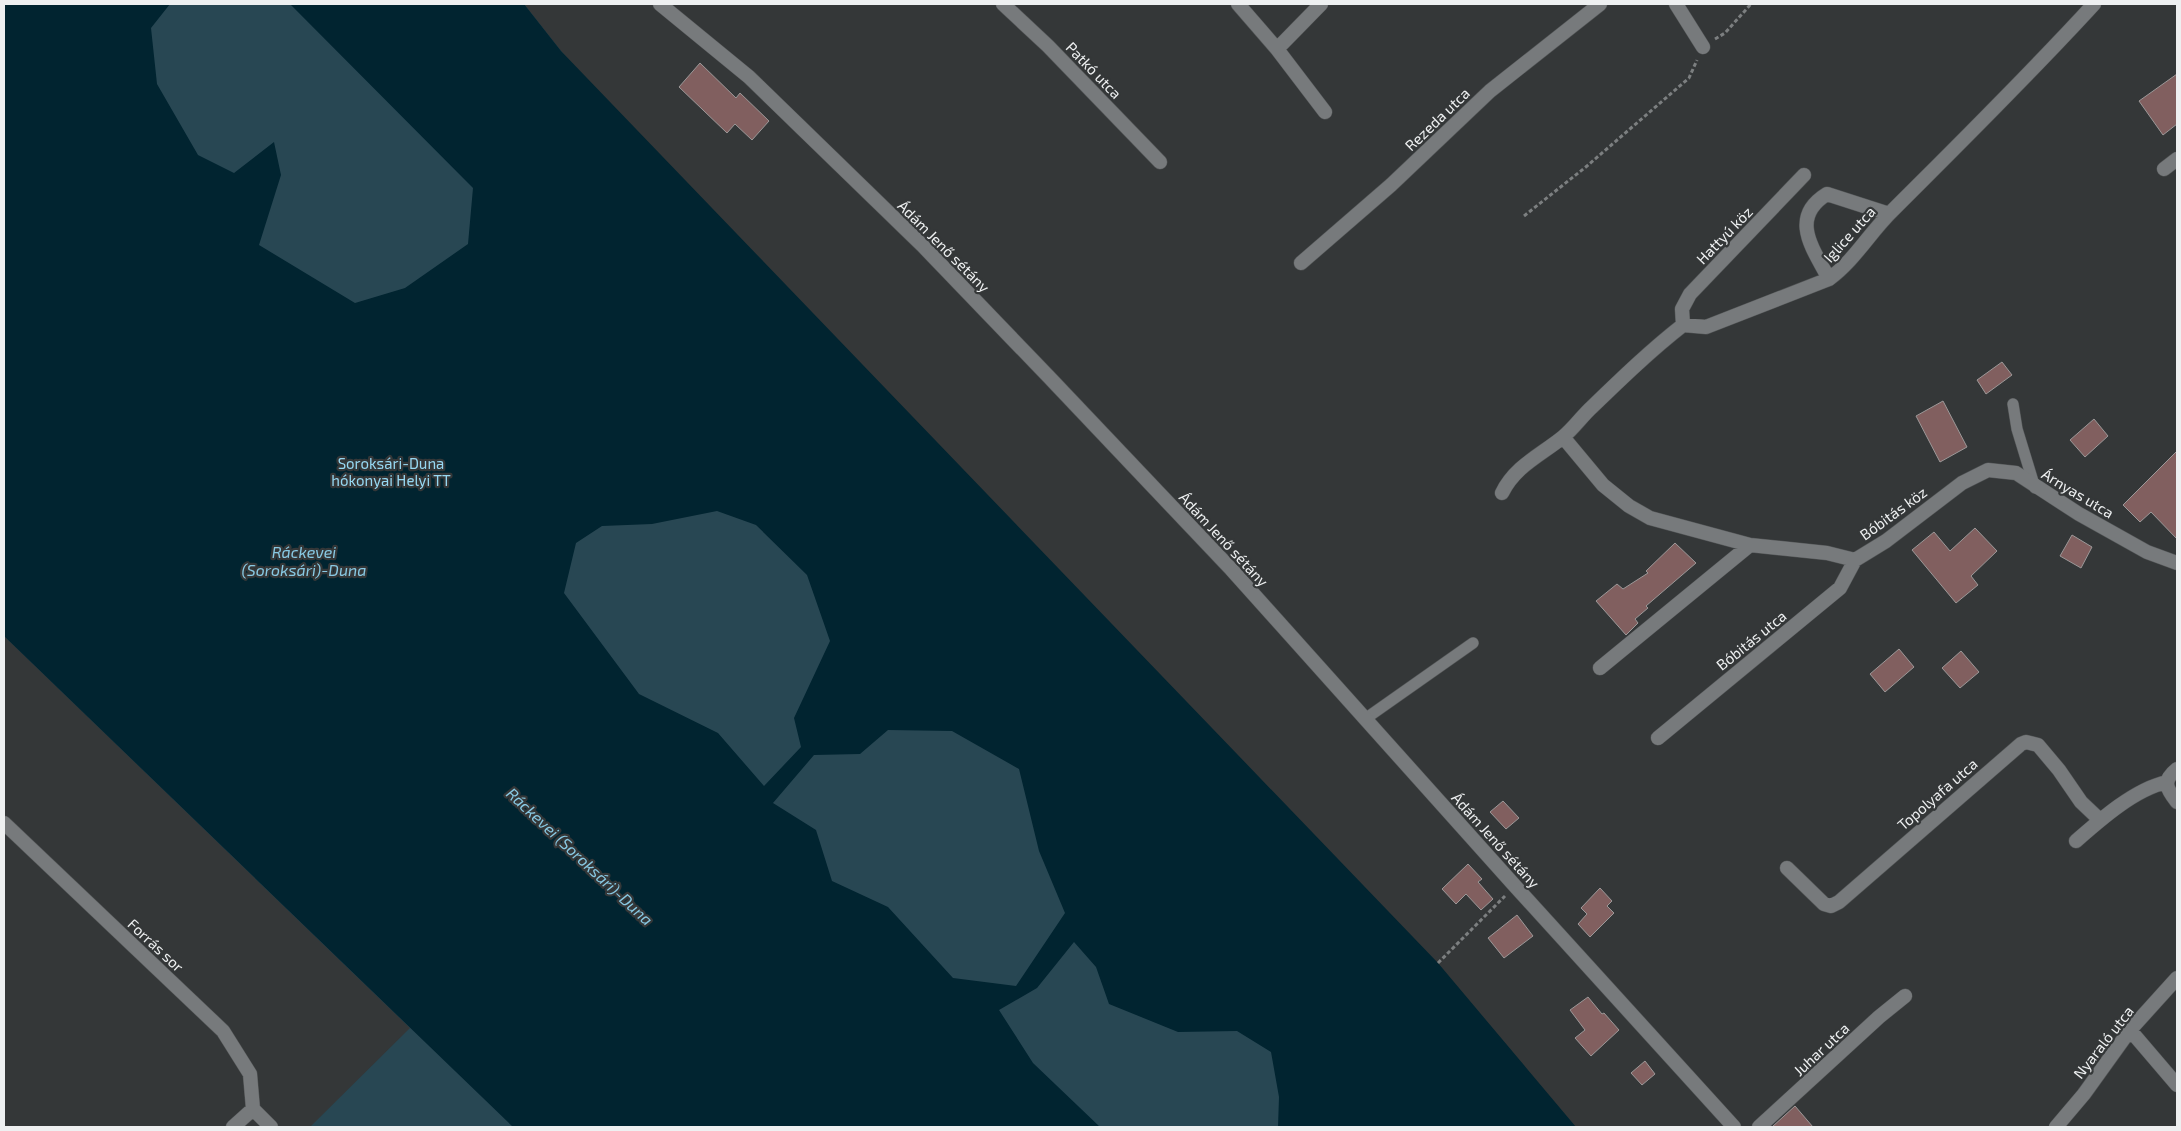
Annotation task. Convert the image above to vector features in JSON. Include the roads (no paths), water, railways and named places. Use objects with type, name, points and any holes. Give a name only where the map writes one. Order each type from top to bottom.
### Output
[{"type":"street","name":"Ádám Jenő sétány","points":[[660,4],[749,77],[922,245],[1231,569],[1734,1127]]},
{"type":"street","name":"Patkó utca","points":[[1003,4],[1048,46],[1160,162]]},
{"type":"street","points":[[1238,4],[1277,49],[1326,112]]},
{"type":"street","points":[[1277,49],[1321,4]]},
{"type":"street","name":"Rezeda utca","points":[[1301,263],[1391,186],[1490,91],[1600,4]]},
{"type":"street","points":[[1676,4],[1703,47]]},
{"type":"street","name":"Iglice utca","points":[[1683,324],[1706,327],[1829,279],[1846,267],[1889,214],[1980,124],[2094,4]]},
{"type":"street","points":[[2164,169],[2177,159]]},
{"type":"street","name":"Hattyú köz","points":[[1683,324],[1682,309],[1690,294],[1804,175]]},
{"type":"street","points":[[1829,279],[1806,232],[1807,218],[1820,199],[1827,194],[1889,214]]},
{"type":"street","points":[[1502,493],[1508,482],[1527,462],[1563,437],[1646,356],[1683,324]]},
{"type":"street","name":"Bóbitás köz","points":[[1563,437],[1603,485],[1629,506],[1650,518],[1750,545],[1827,553],[1855,560],[1886,541],[1962,483]]},
{"type":"street","name":"Árnyas utca","points":[[1962,483],[1988,470],[2016,474],[2035,488],[2079,514],[2148,552],[2177,563]]},
{"type":"street","points":[[1600,668],[1750,545]]},
{"type":"street","name":"Bóbitás utca","points":[[1658,738],[1840,588],[1855,560]]},
{"type":"street","name":"Topolyafa utca","points":[[1787,868],[1824,904],[1831,906],[1839,902],[2021,744],[2026,742],[2038,745],[2059,770],[2081,802],[2100,820]]},
{"type":"street","points":[[2177,768],[2170,775],[2167,782],[2168,790],[2177,802]]},
{"type":"street","points":[[2076,841],[2100,820],[2152,785],[2167,782]]},
{"type":"street","name":"Forrás sor","points":[[4,823],[223,1031],[250,1074],[253,1108]]},
{"type":"street","name":"Nyaraló utca","points":[[2056,1127],[2084,1094],[2130,1030],[2177,978]]},
{"type":"street","name":"Juhar utca","points":[[1759,1127],[1879,1017],[1905,996]]},
{"type":"street","points":[[2130,1030],[2177,1085]]},
{"type":"street","points":[[233,1127],[253,1108],[271,1127]]},
{"type":"lane","points":[[2013,404],[2017,429],[2035,488]]},
{"type":"lane","points":[[1365,719],[1473,643]]},
{"type":"water","name":"Ráckevei (Soroksári)-Duna","points":[[4,4],[170,4],[151,28],[157,84],[198,155],[234,173],[274,142],[281,175],[259,245],[355,303],[405,288],[468,244],[473,188],[290,4],[524,4],[561,51],[1438,963],[1576,1127],[1278,1127],[1279,1097],[1271,1052],[1237,1031],[1178,1032],[1109,1004],[1096,967],[1074,942],[1037,988],[999,1010],[1033,1063],[1100,1127],[513,1127],[4,636]],"holes":[[[717,511],[756,525],[807,575],[830,641],[794,718],[801,747],[764,786],[718,733],[639,694],[564,593],[576,543],[602,526],[652,524]],[[888,730],[952,731],[1019,769],[1039,851],[1065,913],[1016,986],[953,978],[888,907],[832,881],[816,830],[773,803],[814,755],[860,754]]]},
{"type":"park label","name":"Soroksári-Duna hókonyai Helyi TT","points":[[391,472]]}]
